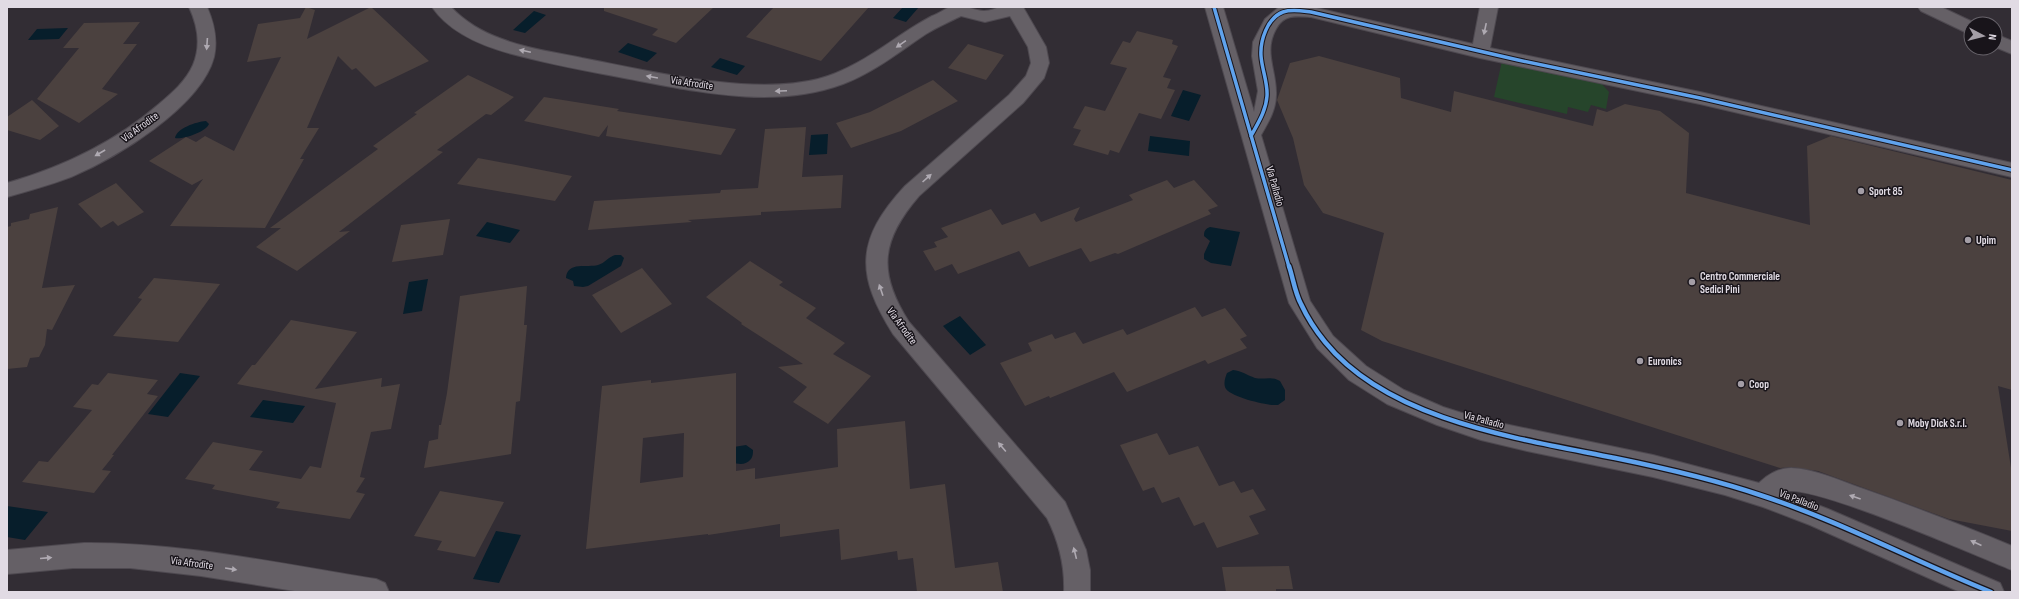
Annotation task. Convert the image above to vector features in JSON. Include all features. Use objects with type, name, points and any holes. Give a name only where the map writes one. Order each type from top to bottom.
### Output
[{"type":"street","name":"Via Afrodite","points":[[7,190],[60,173],[95,156],[130,135],[180,96],[198,74],[206,54],[207,30],[198,7]]},
{"type":"street","name":"Via Afrodite","points":[[442,7],[456,23],[465,29],[486,40],[515,49],[658,78],[726,89],[758,91],[802,89],[841,78],[866,66],[922,29],[960,8]]},
{"type":"street","name":"Via Afrodite","points":[[1013,7],[1037,47],[1040,63],[1035,78],[1016,99],[912,191],[901,204],[882,233],[876,255],[876,272],[886,304],[901,328],[1056,510],[1074,548],[1078,568],[1077,592]]},
{"type":"street","points":[[960,8],[969,14],[983,16],[1000,14],[1013,7]]},
{"type":"street","name":"Via Palladio","points":[[1214,7],[1300,303],[1314,330],[1324,342],[1363,377],[1407,403],[1458,423],[1513,437],[1666,468],[1763,496],[1847,529],[1919,562],[1991,592]]},
{"type":"street","points":[[1480,52],[1489,7]]},
{"type":"street","points":[[1927,7],[1963,24]]},
{"type":"street","points":[[1251,136],[1262,115],[1267,97],[1266,79],[1261,55],[1262,41],[1270,22],[1279,13],[1297,10],[1480,52],[1700,98],[2012,170]]},
{"type":"street","points":[[1763,496],[1774,485],[1781,481],[1790,479],[1812,482],[1914,518],[2012,558]]},
{"type":"street","name":"Via Afrodite","points":[[7,562],[68,556],[147,558],[189,562],[376,592]]},
{"type":"green space","points":[[1502,61],[1602,84],[1609,92],[1606,109],[1591,105],[1588,112],[1568,107],[1567,114],[1494,97]]},
{"type":"water","points":[[903,7],[919,7],[906,22],[893,18]]},
{"type":"water","points":[[534,11],[546,15],[525,33],[513,30]]},
{"type":"water","points":[[68,28],[59,39],[28,40],[37,29]]},
{"type":"water","points":[[628,43],[657,53],[647,62],[618,52]]},
{"type":"water","points":[[720,58],[745,66],[737,75],[711,67]]},
{"type":"water","points":[[1183,90],[1201,95],[1189,121],[1171,116]]},
{"type":"water","points":[[206,121],[209,124],[207,127],[194,135],[183,138],[175,138],[176,134],[183,128],[192,124]]},
{"type":"water","points":[[828,134],[827,154],[809,155],[811,135]]},
{"type":"water","points":[[1150,136],[1190,141],[1189,156],[1148,151]]},
{"type":"water","points":[[487,222],[520,230],[510,243],[476,236]]},
{"type":"water","points":[[1210,227],[1240,232],[1231,266],[1211,263],[1204,259],[1204,254],[1210,241],[1204,236],[1204,233],[1206,229]]},
{"type":"water","points":[[615,255],[621,255],[624,258],[621,266],[588,286],[574,286],[573,281],[566,278],[567,273],[574,267],[598,265]]},
{"type":"water","points":[[428,279],[422,311],[403,314],[409,282]]},
{"type":"water","points":[[960,316],[986,345],[970,355],[943,326]]},
{"type":"water","points":[[1233,370],[1255,378],[1274,379],[1280,381],[1285,390],[1285,400],[1278,405],[1272,405],[1248,400],[1234,395],[1225,387],[1227,373]]},
{"type":"water","points":[[180,373],[200,376],[168,417],[148,414]]},
{"type":"water","points":[[263,400],[305,406],[293,423],[250,417]]},
{"type":"water","points":[[746,445],[753,450],[753,456],[747,463],[742,464],[730,462],[709,451]]},
{"type":"water","points":[[7,506],[48,512],[25,540],[7,537]]},
{"type":"water","points":[[496,531],[521,535],[499,583],[473,579]]},
{"type":"building","points":[[306,7],[315,10],[307,39],[371,7],[429,61],[375,87],[356,68],[352,70],[338,56],[307,128],[319,128],[300,159],[304,159],[265,228],[170,226],[203,179],[192,185],[149,161],[186,137],[196,142],[205,136],[234,151],[281,57],[247,62],[258,24],[300,18]]},
{"type":"building","points":[[604,7],[714,7],[676,43],[652,35],[658,29],[604,11]]},
{"type":"building","points":[[774,7],[869,7],[821,61],[746,37]]},
{"type":"building","points":[[140,22],[123,44],[137,44],[102,89],[118,94],[79,123],[37,99],[79,48],[63,48],[84,23]]},
{"type":"building","points":[[1137,31],[1173,40],[1172,44],[1178,46],[1163,77],[1171,79],[1167,88],[1175,90],[1161,119],[1139,113],[1119,153],[1110,150],[1108,155],[1073,145],[1081,130],[1073,128],[1085,106],[1105,111],[1127,68],[1110,64],[1123,41],[1130,43]]},
{"type":"building","points":[[968,44],[1004,55],[986,80],[948,68]]},
{"type":"building","name":"Centro Commerciale Sedici Pini","points":[[1319,56],[1400,78],[1401,98],[1451,112],[1454,91],[1593,126],[1597,109],[1607,112],[1625,104],[1660,111],[1689,133],[1686,193],[1810,225],[1807,146],[1831,136],[2012,180],[2012,390],[1998,386],[2012,474],[2012,531],[1949,519],[1818,471],[1791,467],[1780,468],[1382,341],[1361,330],[1384,233],[1323,213],[1304,185],[1293,138],[1277,100],[1290,63]]},
{"type":"building","points":[[468,75],[514,97],[491,115],[486,114],[437,150],[443,152],[339,232],[350,231],[297,271],[256,247],[281,228],[270,228],[378,149],[373,146],[417,114],[414,113]]},
{"type":"building","points":[[933,80],[958,101],[901,131],[851,148],[836,123],[870,112]]},
{"type":"building","points":[[544,97],[619,109],[617,111],[736,129],[721,155],[606,136],[608,125],[599,137],[524,121]]},
{"type":"building","points":[[32,100],[59,126],[40,140],[7,130],[7,117]]},
{"type":"building","points":[[806,127],[802,177],[843,175],[841,208],[761,212],[761,215],[688,220],[692,222],[588,230],[594,201],[720,193],[721,190],[758,188],[765,129]]},
{"type":"building","points":[[478,158],[572,176],[555,201],[457,184]]},
{"type":"building","points":[[1167,180],[1174,188],[1194,180],[1218,206],[1208,210],[1211,214],[1118,254],[1115,253],[1090,262],[1081,248],[1029,267],[1019,251],[958,274],[952,264],[935,271],[923,251],[937,247],[934,242],[948,237],[941,228],[991,209],[1002,225],[1035,213],[1041,222],[1080,207],[1074,219],[1076,222],[1133,200],[1129,195]]},
{"type":"building","points":[[116,183],[144,212],[118,226],[113,221],[101,228],[78,204]]},
{"type":"building","points":[[58,207],[42,288],[75,285],[52,330],[47,329],[45,345],[39,357],[30,358],[27,367],[7,369],[7,227],[11,226],[11,223],[29,219],[30,214]]},
{"type":"building","points":[[450,219],[443,255],[392,262],[401,225]]},
{"type":"building","points":[[750,261],[783,282],[779,285],[816,308],[806,318],[845,343],[833,354],[871,376],[828,424],[793,402],[807,387],[778,367],[803,364],[741,324],[742,323],[706,297]]},
{"type":"building","points":[[642,268],[672,304],[621,333],[592,295]]},
{"type":"building","points":[[154,278],[220,284],[178,342],[113,336],[142,299],[138,298]]},
{"type":"building","points":[[527,286],[524,325],[527,325],[520,401],[516,402],[511,454],[424,468],[429,441],[438,439],[439,425],[441,425],[447,393],[460,296]]},
{"type":"building","points":[[1195,307],[1202,317],[1225,308],[1247,336],[1240,339],[1247,348],[1208,364],[1205,360],[1127,392],[1114,372],[1050,398],[1049,396],[1025,406],[1000,363],[1032,351],[1028,343],[1052,334],[1055,339],[1075,332],[1083,344],[1123,329],[1127,335]]},
{"type":"building","points":[[291,320],[357,332],[315,389],[382,378],[381,387],[400,384],[391,429],[371,432],[360,477],[365,478],[356,492],[365,494],[350,519],[276,508],[280,502],[212,489],[215,485],[185,479],[213,442],[263,451],[249,470],[301,479],[310,466],[321,468],[336,403],[237,384],[252,365],[255,365]]},
{"type":"building","points":[[108,373],[158,380],[147,394],[158,396],[102,470],[111,471],[94,493],[22,482],[39,461],[48,462],[92,410],[73,407],[92,384],[98,385]]},
{"type":"building","points":[[736,373],[736,471],[755,468],[755,479],[838,467],[837,429],[905,421],[910,489],[945,484],[955,568],[998,562],[1003,592],[917,592],[913,558],[898,560],[897,551],[841,560],[839,529],[780,537],[780,524],[708,535],[586,549],[602,386],[651,380],[651,383]],"holes":[[[684,433],[683,477],[640,483],[643,438]]]},
{"type":"building","points":[[1157,433],[1169,455],[1198,446],[1219,486],[1234,481],[1241,493],[1253,489],[1266,510],[1249,516],[1259,534],[1217,548],[1204,522],[1194,526],[1179,497],[1162,503],[1154,487],[1143,491],[1120,445]]},
{"type":"building","points":[[440,491],[504,502],[475,557],[437,550],[442,541],[414,536]]},
{"type":"building","points":[[1289,566],[1293,589],[1276,589],[1276,592],[1226,592],[1222,567]]},
{"type":"cycle path","points":[[1214,7],[1300,303],[1325,342],[1358,373],[1395,397],[1437,415],[1481,429],[1671,470],[1725,484],[1790,505],[1991,592]]},
{"type":"cycle path","points":[[1251,136],[1261,117],[1267,96],[1267,86],[1261,53],[1261,46],[1264,36],[1275,17],[1284,12],[1296,11],[1311,12],[1518,60],[1700,98],[2012,170]]},
{"type":"place","name":"Sport 85","points":[[1861,191]]},
{"type":"place","name":"Upim","points":[[1968,240]]},
{"type":"place","name":"Centro Commerciale Sedici Pini","points":[[1692,282]]},
{"type":"place","name":"Euronics","points":[[1640,361]]},
{"type":"place","name":"Coop","points":[[1741,384]]},
{"type":"place","name":"Moby Dick S.r.l.","points":[[1900,423]]}]
